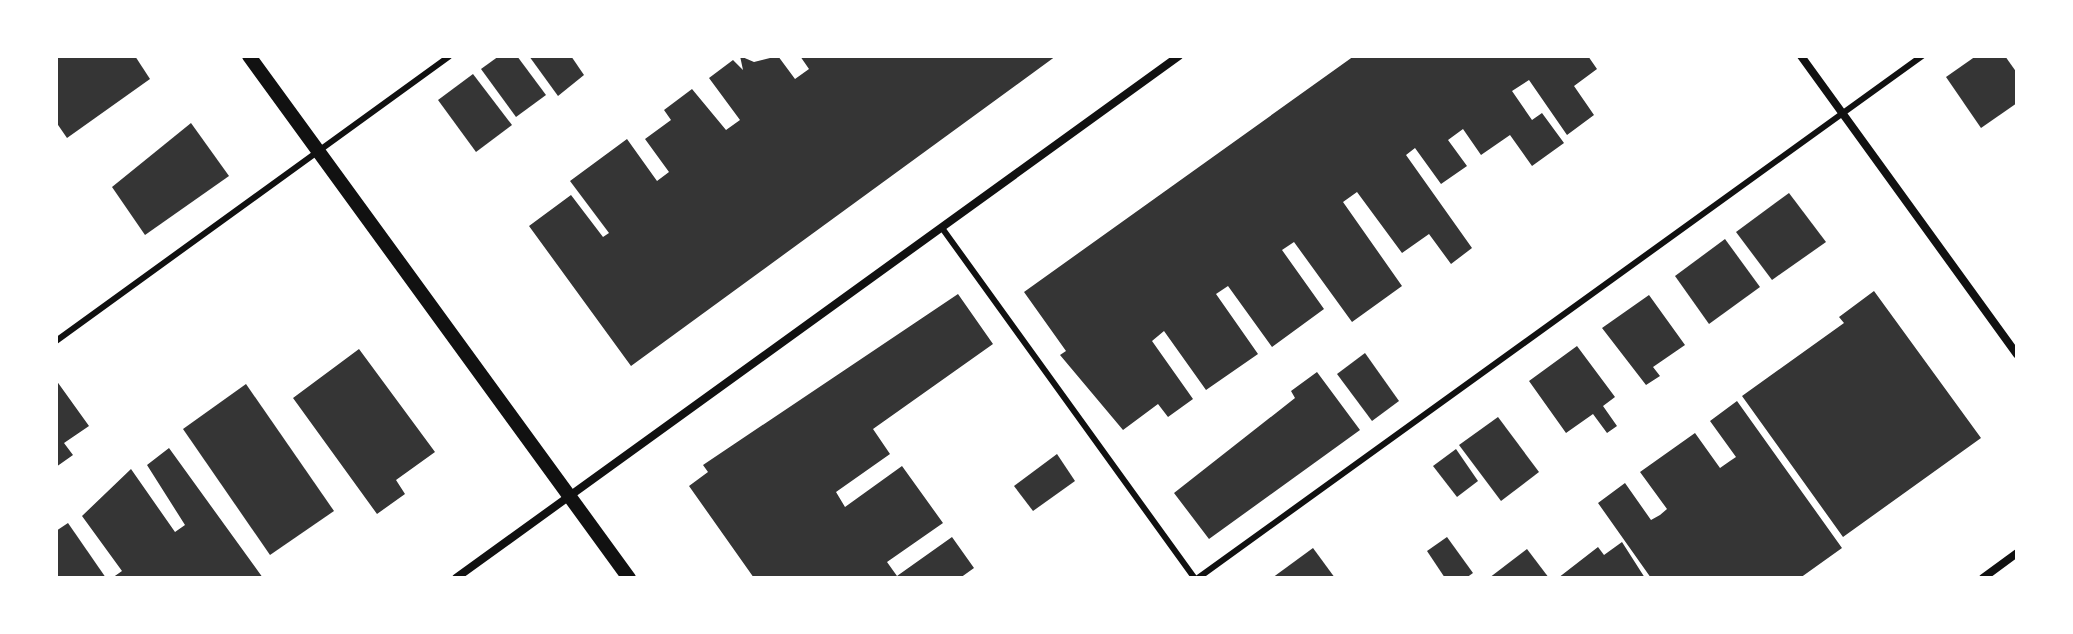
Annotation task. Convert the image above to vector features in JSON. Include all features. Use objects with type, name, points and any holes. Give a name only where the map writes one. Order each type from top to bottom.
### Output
[{"type":"street","points":[[249,56],[629,578]]},
{"type":"street","points":[[456,578],[1179,56]]},
{"type":"street","points":[[1801,56],[2017,354]]},
{"type":"street","points":[[1983,578],[2017,553]]},
{"type":"lane","points":[[56,341],[449,56]]},
{"type":"lane","points":[[942,228],[1196,578],[1922,56]]},
{"type":"building","points":[[56,56],[135,56],[150,79],[67,138],[56,122]]},
{"type":"building","points":[[499,56],[517,56],[546,95],[516,117],[481,69]]},
{"type":"building","points":[[529,56],[571,56],[584,75],[558,96]]},
{"type":"building","points":[[740,56],[754,62],[778,56],[795,79],[809,69],[800,56],[1056,56],[631,366],[529,226],[571,195],[603,237],[609,233],[570,181],[627,139],[657,181],[669,172],[645,139],[671,120],[664,110],[692,89],[726,130],[740,120],[709,78],[733,60],[743,70]]},
{"type":"building","points":[[1354,56],[1588,56],[1597,69],[1574,86],[1594,115],[1567,135],[1529,80],[1512,91],[1532,120],[1542,113],[1564,143],[1532,166],[1510,135],[1481,155],[1463,129],[1448,140],[1467,166],[1441,184],[1415,148],[1406,155],[1472,248],[1451,264],[1429,234],[1402,253],[1357,192],[1343,202],[1402,286],[1352,322],[1294,242],[1282,250],[1324,309],[1272,347],[1228,286],[1216,294],[1258,354],[1206,390],[1164,331],[1152,341],[1193,399],[1168,417],[1158,404],[1123,430],[1060,355],[1066,351],[1024,292]]},
{"type":"building","points":[[1976,56],[2005,56],[2017,73],[2017,103],[1981,128],[1946,77]]},
{"type":"building","points":[[473,74],[512,125],[476,152],[438,100]]},
{"type":"building","points":[[191,123],[229,176],[145,235],[112,187]]},
{"type":"building","points":[[1789,193],[1826,242],[1772,280],[1736,232]]},
{"type":"building","points":[[1725,239],[1760,287],[1709,324],[1675,276]]},
{"type":"building","points":[[1874,291],[1981,438],[1843,537],[1742,396],[1844,323],[1839,317]]},
{"type":"building","points":[[958,294],[993,344],[873,429],[890,454],[836,492],[845,507],[902,466],[943,523],[887,562],[897,576],[952,537],[974,568],[960,578],[754,578],[689,486],[708,472],[703,465]]},
{"type":"building","points":[[1649,295],[1685,345],[1653,367],[1660,376],[1646,385],[1602,328]]},
{"type":"building","points":[[1577,346],[1615,397],[1603,406],[1617,426],[1607,433],[1593,414],[1566,433],[1529,381]]},
{"type":"building","points":[[359,349],[435,452],[396,480],[405,494],[377,514],[293,398]]},
{"type":"building","points":[[1365,353],[1399,401],[1372,421],[1337,374]]},
{"type":"building","points":[[1317,372],[1360,430],[1209,539],[1174,493],[1295,398],[1291,391]]},
{"type":"building","points":[[56,380],[89,426],[64,443],[73,455],[56,467]]},
{"type":"building","points":[[246,384],[334,511],[270,555],[183,429]]},
{"type":"building","points":[[1737,401],[1842,548],[1800,578],[1651,578],[1598,503],[1625,483],[1651,520],[1660,515],[1667,509],[1640,472],[1695,433],[1720,468],[1736,457],[1710,421]]},
{"type":"building","points":[[1498,417],[1539,472],[1501,501],[1459,445]]},
{"type":"building","points":[[169,448],[263,578],[112,578],[122,571],[82,516],[131,469],[175,532],[185,525],[147,465]]},
{"type":"building","points":[[1456,449],[1478,481],[1457,497],[1433,466]]},
{"type":"building","points":[[1057,454],[1075,481],[1033,511],[1014,486]]},
{"type":"building","points":[[68,523],[106,578],[56,578],[56,531]]},
{"type":"building","points":[[1447,537],[1473,573],[1466,578],[1445,578],[1427,551]]},
{"type":"building","points":[[1622,542],[1645,578],[1558,578],[1598,547],[1604,555]]},
{"type":"building","points":[[1313,548],[1335,578],[1272,578]]},
{"type":"building","points":[[1527,549],[1549,578],[1489,578]]}]
